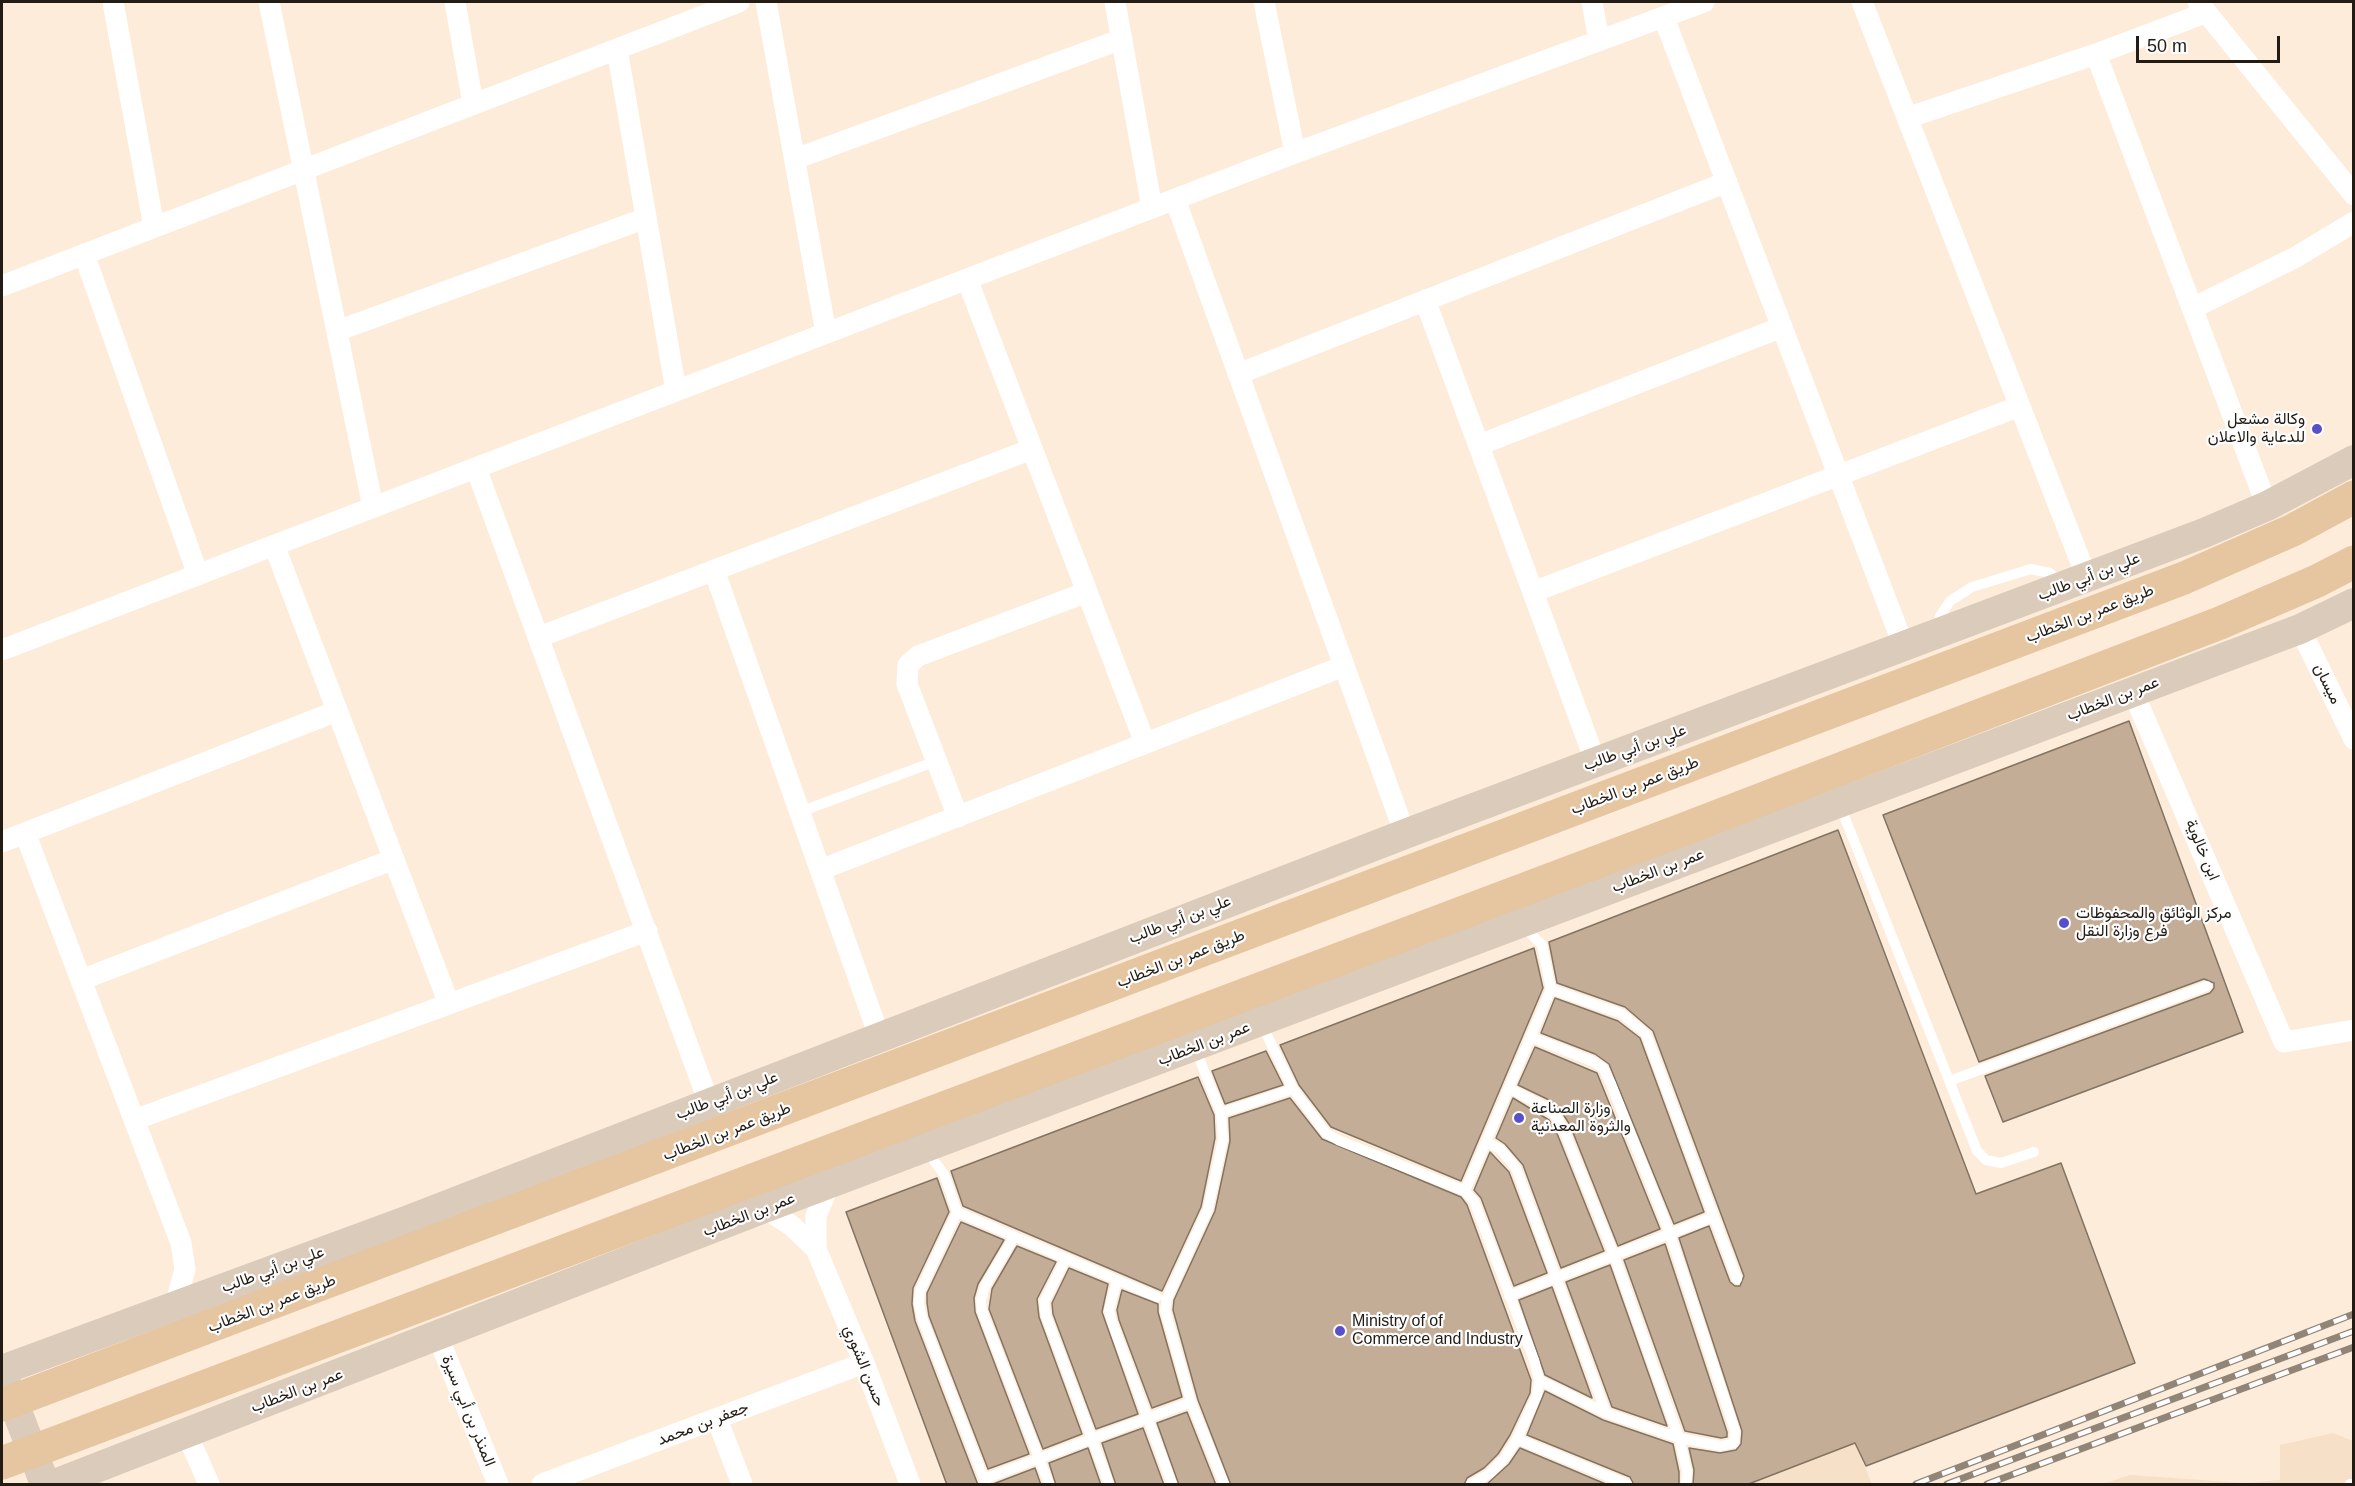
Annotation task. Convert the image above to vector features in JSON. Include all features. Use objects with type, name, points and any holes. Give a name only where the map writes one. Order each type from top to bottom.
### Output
[{"type":"main road","name":"طريق عمر بن الخطاب","points":[[7,1403],[466,1231],[2184,578],[2293,530],[2354,497]]},
{"type":"main road","points":[[2,1463],[1679,831],[2220,623],[2308,585],[2354,562]]},
{"type":"street","points":[[113,2],[154,227]]},
{"type":"street","points":[[269,2],[373,507]]},
{"type":"street","points":[[455,2],[473,104]]},
{"type":"street","points":[[2,285],[739,2]]},
{"type":"street","points":[[766,2],[826,333]]},
{"type":"street","points":[[1115,2],[1152,208]]},
{"type":"street","points":[[1264,2],[1295,153]]},
{"type":"street","points":[[1592,2],[1599,41]]},
{"type":"street","points":[[2,650],[1295,153],[1704,2]]},
{"type":"street","points":[[1862,2],[2020,406],[2075,583]]},
{"type":"street","points":[[1907,118],[2096,54],[2201,7],[2354,195]]},
{"type":"street","points":[[1664,18],[1904,647]]},
{"type":"street","points":[[795,159],[1122,39]]},
{"type":"street","points":[[617,49],[676,391]]},
{"type":"street","points":[[2096,54],[2267,506]]},
{"type":"street","points":[[1238,374],[1727,182]]},
{"type":"street","points":[[1175,199],[1405,834]]},
{"type":"street","points":[[337,331],[646,218]]},
{"type":"street","points":[[2193,308],[2296,258],[2354,222]]},
{"type":"street","points":[[84,254],[198,575]]},
{"type":"street","points":[[967,279],[1145,743]]},
{"type":"street","points":[[1425,300],[1596,763]]},
{"type":"street","points":[[1479,445],[1782,327]]},
{"type":"street","points":[[1533,592],[2020,406]]},
{"type":"street","points":[[538,637],[1032,448]]},
{"type":"street","name":"علي بن أبي طالب","points":[[2,1370],[406,1221],[1405,834],[2075,583],[2267,506],[2354,460]]},
{"type":"street","points":[[476,468],[709,1103]]},
{"type":"street","points":[[274,545],[449,1004]]},
{"type":"street","points":[[714,570],[879,1036]]},
{"type":"street","points":[[958,816],[907,684],[906,671],[913,660],[1087,592]]},
{"type":"street","name":"عمر بن الخطاب","points":[[55,1485],[764,1208],[1195,1048],[2192,668],[2300,629],[2354,603]]},
{"type":"street","points":[[2192,668],[2220,623]]},
{"type":"street","name":"ميسان","points":[[2300,629],[2354,739]]},
{"type":"street","points":[[820,870],[1344,666]]},
{"type":"street","points":[[1756,740],[1797,688]]},
{"type":"street","name":"ابن خالوية","points":[[2133,692],[2284,1042],[2354,1030]]},
{"type":"street","points":[[2,842],[337,711]]},
{"type":"street","points":[[1679,831],[1727,845]]},
{"type":"street","points":[[25,833],[182,1244],[185,1269],[175,1306]]},
{"type":"street","points":[[81,980],[394,859]]},
{"type":"street","points":[[134,1120],[647,932]]},
{"type":"street","name":"حسن الشوري","points":[[829,1185],[816,1216],[816,1249],[864,1363],[910,1485]]},
{"type":"street","name":"حسن الشوري","points":[[764,1208],[792,1226],[816,1249]]},
{"type":"street","points":[[406,1221],[466,1231]]},
{"type":"street","points":[[435,1300],[507,1310]]},
{"type":"street","name":"المنذر بن أبي سيرة","points":[[438,1337],[498,1485]]},
{"type":"street","name":"جعفر بن محمد","points":[[542,1485],[864,1363]]},
{"type":"street","points":[[2,1370],[7,1403],[32,1452],[45,1485]]},
{"type":"street","points":[[717,1419],[742,1485]]},
{"type":"street","points":[[187,1434],[208,1485]]},
{"type":"lane","points":[[800,812],[936,761]]},
{"type":"lane","points":[[1839,803],[1952,1080],[1977,1150],[1986,1160],[2001,1163],[2034,1152]]},
{"type":"lane","points":[[1466,1191],[1551,989],[1542,945],[1520,923]]},
{"type":"lane","points":[[1952,1080],[2207,986]]},
{"type":"lane","points":[[1551,989],[1622,1014],[1646,1034],[1737,1279]]},
{"type":"lane","points":[[1261,1022],[1293,1089],[1326,1133],[1338,1140],[1466,1191],[1474,1201],[1539,1380],[1537,1395],[1517,1439],[1504,1459],[1489,1474],[1471,1485]]},
{"type":"lane","points":[[1531,1037],[1592,1061],[1603,1068],[1670,1234],[1735,1431],[1734,1443],[1720,1446],[1679,1438],[1606,1413],[1539,1380]]},
{"type":"lane","points":[[1195,1048],[1221,1113],[1223,1139],[1214,1190],[1199,1232],[1167,1298],[1165,1310],[1191,1402],[1224,1485]]},
{"type":"lane","points":[[1509,1088],[1543,1106],[1555,1115],[1563,1128],[1614,1255],[1679,1438],[1687,1471],[1686,1485]]},
{"type":"lane","points":[[1221,1113],[1293,1089]]},
{"type":"lane","points":[[1486,1142],[1500,1149],[1516,1168],[1606,1413]]},
{"type":"lane","points":[[925,1149],[944,1174],[957,1212],[920,1291],[919,1303],[922,1318],[985,1482],[1039,1459],[1191,1402]]},
{"type":"lane","points":[[957,1212],[1157,1297]]},
{"type":"lane","points":[[1509,1296],[1713,1217]]},
{"type":"lane","points":[[1014,1237],[985,1286],[981,1300],[982,1311],[1048,1485]]},
{"type":"lane","points":[[1066,1258],[1044,1302],[1046,1316],[1109,1485]]},
{"type":"lane","points":[[1117,1280],[1109,1310],[1112,1322],[1146,1420],[1172,1485]]},
{"type":"lane","points":[[1517,1439],[1627,1485]]},
{"type":"shaded area","points":[[2333,1433],[2353,1441],[2353,1484],[2103,1484],[2130,1475],[2246,1483],[2280,1480],[2280,1445]]},
{"type":"shaded area","points":[[1855,1443],[1872,1484],[1746,1484]]},
{"type":"building","name":"مركز الوثائق والمحفوظات فرع وزارة النقل","points":[[2129,721],[2243,1032],[2003,1122],[1985,1076],[2210,993],[2214,988],[2214,983],[2204,979],[1979,1062],[1883,815]]},
{"type":"building","points":[[1838,830],[1976,1194],[2061,1163],[2135,1363],[1866,1466],[1855,1443],[1746,1485],[1693,1485],[1694,1470],[1689,1448],[1720,1453],[1736,1450],[1741,1444],[1742,1431],[1679,1238],[1709,1226],[1730,1282],[1735,1286],[1740,1286],[1744,1276],[1653,1031],[1625,1007],[1557,983],[1549,942]]},
{"type":"building","points":[[1534,948],[1543,988],[1461,1181],[1331,1127],[1299,1085],[1280,1045]]},
{"type":"building","points":[[1555,998],[1618,1021],[1640,1038],[1704,1212],[1674,1224],[1609,1064],[1595,1054],[1541,1033]]},
{"type":"building","points":[[1535,1047],[1597,1073],[1660,1229],[1618,1246],[1570,1125],[1561,1111],[1547,1099],[1518,1085]]},
{"type":"building","points":[[1266,1051],[1283,1085],[1225,1104],[1212,1071]]},
{"type":"building","points":[[1198,1077],[1214,1115],[1215,1138],[1201,1207],[1162,1291],[963,1206],[951,1171]]},
{"type":"building","points":[[1290,1098],[1322,1139],[1461,1197],[1467,1205],[1531,1380],[1530,1393],[1510,1435],[1498,1454],[1484,1468],[1467,1478],[1464,1485],[1231,1485],[1198,1400],[1173,1310],[1174,1300],[1215,1211],[1230,1141],[1229,1118]]},
{"type":"building","points":[[1513,1098],[1549,1120],[1556,1131],[1604,1251],[1561,1268],[1523,1165],[1505,1144],[1496,1138]]},
{"type":"building","points":[[1490,1152],[1509,1172],[1547,1273],[1514,1286],[1481,1198],[1474,1190]]},
{"type":"building","points":[[937,1178],[949,1212],[913,1288],[912,1304],[915,1321],[978,1485],[947,1485],[846,1212]]},
{"type":"building","points":[[961,1222],[1004,1240],[978,1284],[974,1298],[975,1312],[1029,1454],[988,1469],[929,1316],[927,1303],[927,1293]]},
{"type":"building","points":[[1665,1244],[1727,1437],[1721,1438],[1685,1431],[1624,1260]]},
{"type":"building","points":[[1017,1246],[1056,1262],[1037,1299],[1039,1317],[1082,1434],[1043,1449],[989,1309],[992,1289]]},
{"type":"building","points":[[1610,1265],[1667,1426],[1612,1407],[1566,1282]]},
{"type":"building","points":[[1069,1268],[1108,1284],[1102,1312],[1138,1414],[1096,1429],[1053,1314],[1052,1303]]},
{"type":"building","points":[[1552,1287],[1592,1398],[1545,1375],[1519,1300]]},
{"type":"building","points":[[1122,1290],[1158,1304],[1158,1312],[1182,1397],[1152,1408],[1119,1320],[1117,1310]]},
{"type":"building","points":[[1545,1391],[1603,1420],[1673,1444],[1679,1472],[1679,1485],[1634,1485],[1630,1477],[1527,1435]]},
{"type":"building","points":[[1187,1412],[1216,1485],[1179,1485],[1157,1423]]},
{"type":"building","points":[[1143,1428],[1164,1485],[1116,1485],[1102,1443]]},
{"type":"building","points":[[1088,1448],[1101,1485],[1056,1485],[1049,1463]]},
{"type":"building","points":[[1520,1448],[1608,1485],[1486,1485],[1509,1464]]},
{"type":"building","points":[[1035,1468],[1041,1485],[993,1485],[993,1484]]},
{"type":"railway","points":[[1916,1484],[2354,1314]]},
{"type":"railway","points":[[1947,1484],[2354,1331]]},
{"type":"railway","points":[[1987,1484],[2354,1347]]},
{"type":"place","name":"وكالة مشعل للدعاية والاعلان","points":[[2317,429]]},
{"type":"place","name":"مركز الوثائق والمحفوظات فرع وزارة النقل","points":[[2064,923]]},
{"type":"place","name":"وزارة الصناعة والثروة المعدنية","points":[[1519,1118]]},
{"type":"place","name":"Ministry of of Commerce and Industry","points":[[1340,1331]]}]
